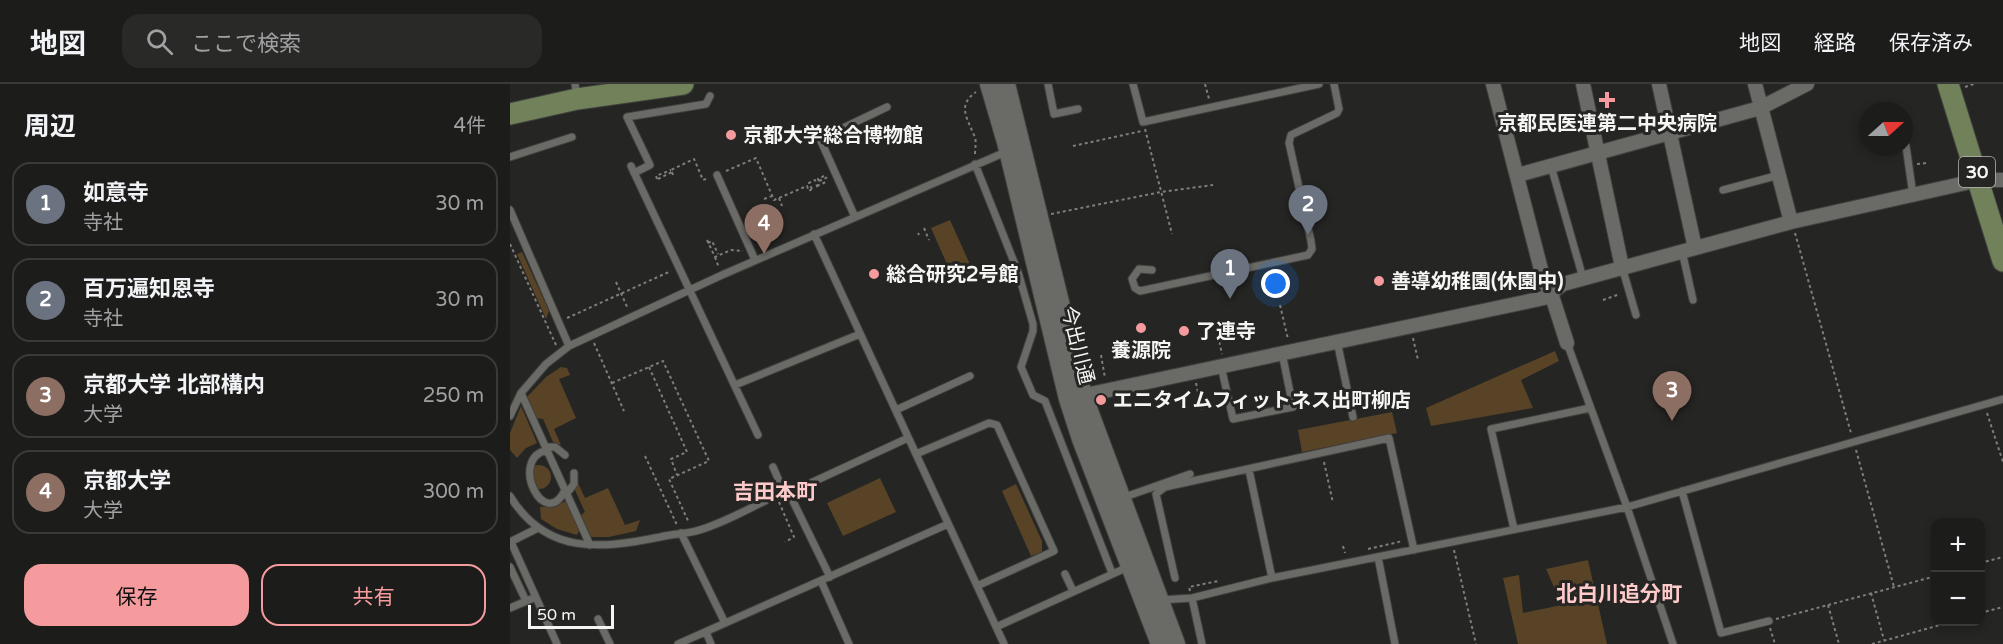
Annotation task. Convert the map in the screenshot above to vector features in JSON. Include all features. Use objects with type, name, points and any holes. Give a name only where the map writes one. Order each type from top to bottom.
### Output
[{"type":"main road","points":[[510,114],[576,92],[683,84]]},
{"type":"main road","name":"今出川通","points":[[1006,84],[1075,397],[1080,439],[1130,566],[1176,644]]},
{"type":"main road","name":"30","points":[[1948,84],[2003,261]]},
{"type":"main road","name":"今出川通","points":[[985,87],[1008,151],[1075,397],[1120,499],[1153,602],[1160,644]]},
{"type":"street","points":[[1493,84],[1544,281],[1551,293],[1567,342]]},
{"type":"street","points":[[1583,84],[1622,267]]},
{"type":"street","points":[[1659,84],[1688,249]]},
{"type":"street","points":[[1755,84],[1791,222]]},
{"type":"street","points":[[1518,176],[1760,108],[1807,84]]},
{"type":"street","points":[[1075,397],[1544,298],[1563,284],[1791,222],[1979,180],[2003,180]]},
{"type":"lane","points":[[1048,84],[1054,114],[1078,109]]},
{"type":"lane","points":[[1133,84],[1143,122],[1319,84]]},
{"type":"lane","points":[[1152,270],[1139,269],[1132,279],[1134,288],[1140,291],[1308,255],[1312,249],[1311,241],[1290,143],[1291,135],[1337,113],[1334,84]]},
{"type":"lane","points":[[710,96],[706,104],[627,117],[650,165],[632,169],[691,289],[758,435]]},
{"type":"lane","points":[[855,217],[820,139],[887,107]]},
{"type":"lane","points":[[510,157],[572,137]]},
{"type":"lane","points":[[510,416],[521,393],[560,352],[569,346],[755,260],[1008,151]]},
{"type":"lane","points":[[1907,156],[1913,195]]},
{"type":"lane","points":[[975,164],[1018,272],[1033,324],[1033,331],[1021,368],[1033,395],[1045,401],[1112,573]]},
{"type":"lane","points":[[1551,166],[1583,279]]},
{"type":"lane","points":[[717,175],[755,260]]},
{"type":"lane","points":[[1723,190],[1779,175]]},
{"type":"lane","points":[[510,210],[569,346]]},
{"type":"lane","points":[[814,234],[1004,644]]},
{"type":"lane","points":[[1688,249],[1693,300]]},
{"type":"lane","points":[[1622,267],[1636,315]]},
{"type":"lane","points":[[735,385],[860,334]]},
{"type":"lane","points":[[1337,341],[1353,417]]},
{"type":"lane","points":[[1567,342],[1627,507],[1673,644]]},
{"type":"lane","points":[[1223,366],[1233,419],[1293,408],[1286,352]]},
{"type":"lane","points":[[896,410],[970,376]]},
{"type":"lane","points":[[521,393],[590,545]]},
{"type":"lane","points":[[1153,602],[1192,598],[1272,578],[1627,507],[2003,399]]},
{"type":"lane","points":[[1514,529],[1491,429],[1590,408]]},
{"type":"lane","points":[[916,454],[989,423],[997,425],[1055,554],[977,586]]},
{"type":"lane","points":[[512,492],[519,511],[538,528],[572,544],[625,543],[693,531],[787,493],[908,438]]},
{"type":"lane","points":[[1175,578],[1156,494],[1166,487],[1389,438],[1414,549]]},
{"type":"lane","points":[[523,463],[536,452],[555,447],[565,455]]},
{"type":"lane","points":[[773,467],[830,577]]},
{"type":"lane","points":[[1249,470],[1272,578]]},
{"type":"lane","points":[[528,496],[543,502],[560,498],[574,484],[574,472]]},
{"type":"lane","points":[[1120,499],[1190,474]]},
{"type":"lane","points":[[1682,491],[1721,633],[1768,621]]},
{"type":"lane","points":[[510,515],[519,511]]},
{"type":"lane","points":[[678,644],[948,524]]},
{"type":"lane","points":[[538,528],[510,542],[557,644]]},
{"type":"lane","points":[[681,533],[725,623]]},
{"type":"lane","points":[[1378,557],[1395,644]]},
{"type":"lane","points":[[996,627],[1130,566]]},
{"type":"lane","points":[[510,567],[526,601]]},
{"type":"lane","points":[[1065,574],[1072,591]]},
{"type":"lane","points":[[821,581],[849,644]]},
{"type":"lane","points":[[510,608],[536,597]]},
{"type":"lane","points":[[1192,598],[1202,644]]},
{"type":"lane","points":[[598,619],[609,644]]},
{"type":"lane","points":[[706,632],[711,644]]},
{"type":"path","points":[[1205,84],[1211,107]]},
{"type":"path","points":[[975,164],[976,143],[965,110],[969,97],[985,87]]},
{"type":"path","points":[[1143,122],[1172,234]]},
{"type":"path","points":[[1073,146],[1145,130]]},
{"type":"path","points":[[672,172],[694,159],[703,180],[756,158],[774,200],[807,186],[809,191],[812,189],[807,177]]},
{"type":"path","points":[[810,183],[834,172]]},
{"type":"path","points":[[828,177],[830,181],[817,187],[816,180],[819,182],[828,177]]},
{"type":"path","points":[[1049,215],[1161,192],[1213,185]]},
{"type":"path","points":[[764,199],[772,196]]},
{"type":"path","points":[[779,198],[782,206]]},
{"type":"path","points":[[1791,222],[1894,587]]},
{"type":"path","points":[[924,228],[929,240]]},
{"type":"path","points":[[708,242],[715,257],[731,250],[752,251]]},
{"type":"path","points":[[510,244],[560,352]]},
{"type":"path","points":[[559,322],[680,267]]},
{"type":"path","points":[[616,282],[631,316]]},
{"type":"path","points":[[1603,300],[1629,292]]},
{"type":"path","points":[[1281,305],[1286,352]]},
{"type":"path","points":[[1410,326],[1418,360]]},
{"type":"path","points":[[591,335],[624,411]]},
{"type":"path","points":[[1218,336],[1223,366]]},
{"type":"path","points":[[1101,355],[1108,390]]},
{"type":"path","points":[[612,383],[663,361],[709,461],[669,479],[693,531]]},
{"type":"path","points":[[649,367],[687,452],[670,459],[677,475]]},
{"type":"path","points":[[1194,372],[1202,411]]},
{"type":"path","points":[[1985,405],[2003,462]]},
{"type":"path","points":[[1322,454],[1333,503]]},
{"type":"path","points":[[645,456],[681,533]]},
{"type":"path","points":[[776,496],[794,537],[785,542]]},
{"type":"path","points":[[1452,542],[1476,644]]},
{"type":"path","points":[[1343,546],[1345,554]]},
{"type":"path","points":[[1985,562],[2003,557]]},
{"type":"path","points":[[1775,644],[1768,621],[1931,577]]},
{"type":"path","points":[[1871,594],[1884,640]]},
{"type":"path","points":[[1828,605],[1839,644]]},
{"type":"path","points":[[1985,612],[2002,607],[2003,613]]},
{"type":"path","points":[[1872,644],[1933,626]]},
{"type":"shaded area","points":[[950,220],[973,271],[954,280],[931,228]]},
{"type":"shaded area","points":[[522,252],[549,311],[546,319],[517,254]]},
{"type":"shaded area","points":[[1555,351],[1559,361],[1521,380],[1533,408],[1431,426],[1426,408]]},
{"type":"shaded area","points":[[561,367],[567,368],[570,375],[559,379],[576,418],[554,429],[561,445],[553,442],[543,419],[536,418],[526,398],[546,377]]},
{"type":"shaded area","points":[[521,406],[537,443],[526,448],[517,458],[510,450],[510,433]]},
{"type":"shaded area","points":[[1392,412],[1397,433],[1302,452],[1298,430]]},
{"type":"shaded area","points":[[539,465],[548,468],[551,477],[548,486],[539,489],[530,486],[527,477],[530,468]]},
{"type":"shaded area","points":[[880,478],[896,512],[843,536],[827,503]]},
{"type":"shaded area","points":[[577,481],[585,498],[608,488],[625,525],[640,520],[636,531],[609,537],[591,537],[581,515],[585,512],[574,488]]},
{"type":"shaded area","points":[[1016,484],[1042,541],[1042,552],[1031,556],[1002,491]]},
{"type":"shaded area","points":[[566,501],[579,531],[577,535],[557,529],[541,519],[540,507],[553,507]]},
{"type":"shaded area","points":[[1588,560],[1607,644],[1518,644],[1503,578],[1519,575],[1523,613],[1562,605],[1546,569]]},
{"type":"place","name":"京都民医連第二中央病院","points":[[1607,100]]},
{"type":"place","name":"京都大学総合博物館","points":[[731,135]]},
{"type":"place","name":"百万遍知恩寺","points":[[1308,235]]},
{"type":"place","name":"京都大学","points":[[764,254]]},
{"type":"place","name":"総合研究2号館","points":[[874,274]]},
{"type":"place","name":"善導幼稚園(休園中)","points":[[1379,281]]},
{"type":"place","name":"如意寺","points":[[1230,299]]},
{"type":"place","name":"養源院","points":[[1141,328]]},
{"type":"place","name":"了連寺","points":[[1184,331]]},
{"type":"place","name":"エニタイムフィットネス出町柳店","points":[[1101,400]]},
{"type":"place","name":"京都大学 北部構内","points":[[1672,421]]},
{"type":"district","name":"吉田本町","points":[[775,492]]},
{"type":"district","name":"北白川追分町","points":[[1619,594]]}]
